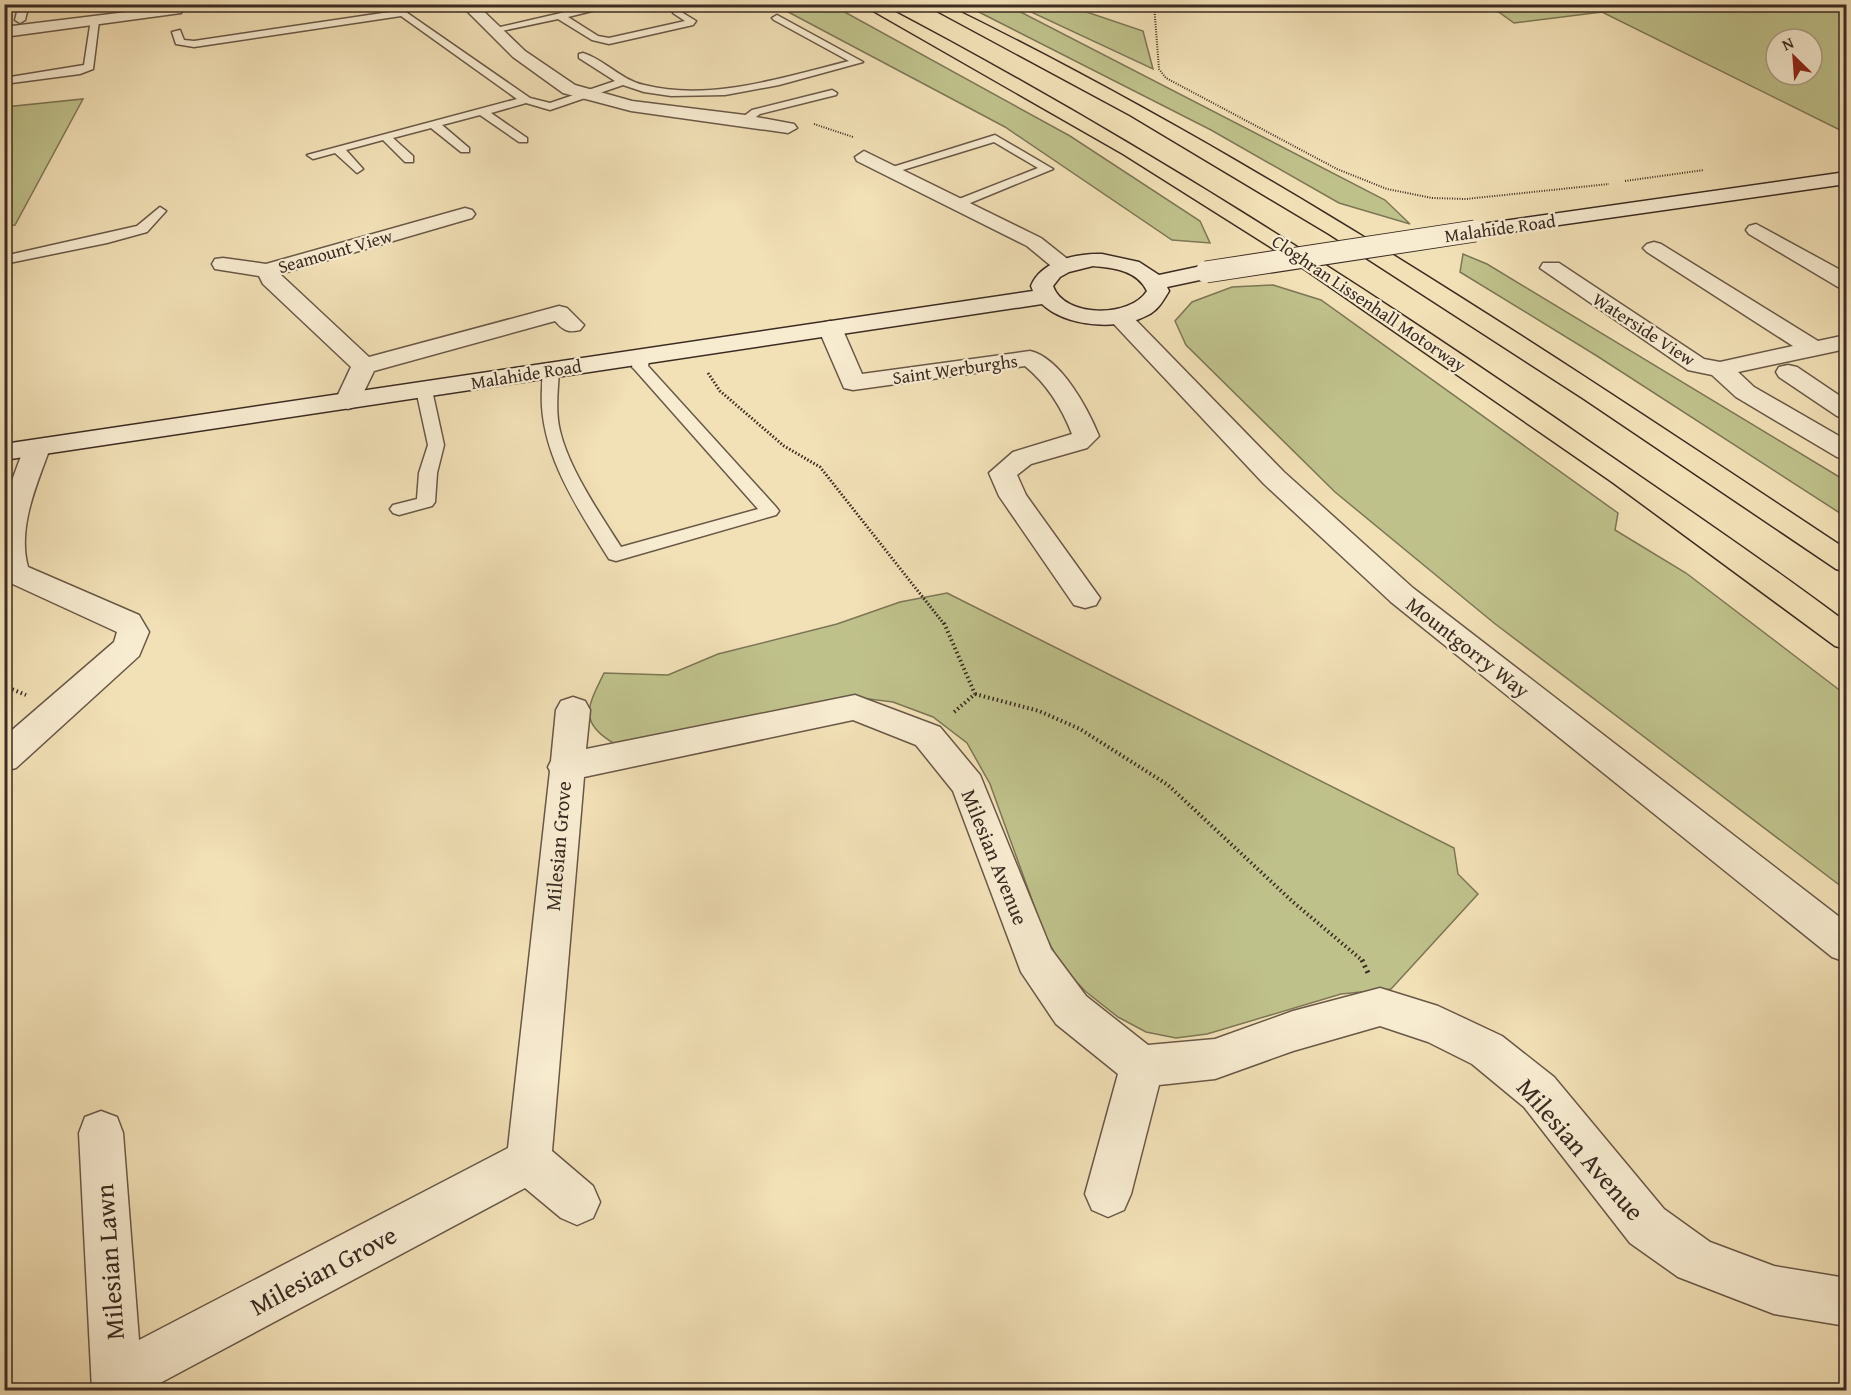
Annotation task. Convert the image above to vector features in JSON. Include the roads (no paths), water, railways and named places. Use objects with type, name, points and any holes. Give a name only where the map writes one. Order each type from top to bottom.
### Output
[{"type":"highway","name":"Cloghran Lissenhall Motorway","points":[[867,4],[956,49],[1119,143],[1382,309],[1778,585],[1846,638]]},
{"type":"highway","name":"Cloghran Lissenhall Motorway","points":[[931,4],[1091,86],[1227,163],[1585,386],[1846,562]]},
{"type":"street","points":[[467,4],[492,30],[556,82],[585,95],[631,106],[745,120],[788,128]]},
{"type":"street","points":[[4,32],[94,21],[176,7],[177,32]]},
{"type":"street","points":[[864,157],[1034,242],[1064,265]]},
{"type":"street","name":"Malahide Road","points":[[1155,283],[1206,272],[1475,231],[1846,178]]},
{"type":"street","name":"Seamount View","points":[[364,366],[271,279],[268,271],[285,264],[465,214]]},
{"type":"street","points":[[1756,230],[1846,282]]},
{"type":"street","points":[[1654,248],[1814,349]]},
{"type":"street","points":[[1093,260],[1124,264],[1143,272],[1155,283],[1158,291],[1155,300],[1147,307],[1119,316],[1084,315],[1056,304],[1047,296],[1043,287],[1045,279],[1064,265],[1093,260]]},
{"type":"street","points":[[222,264],[268,271]]},
{"type":"street","name":"Waterside View","points":[[1551,268],[1697,365],[1720,369],[1846,342]]},
{"type":"street","name":"Malahide Road","points":[[4,453],[1047,296]]},
{"type":"street","points":[[348,401],[364,366],[559,313],[572,325]]},
{"type":"street","name":"Mountgorry Way","points":[[1119,316],[1274,478],[1402,595],[1846,945]]},
{"type":"street","name":"Saint Werburghs","points":[[830,328],[853,383],[1030,358],[1046,369],[1082,424],[1086,436],[1078,442],[1022,458],[1003,473],[1013,496],[1085,598]]},
{"type":"street","points":[[1720,369],[1745,392],[1846,451]]},
{"type":"street","points":[[1788,372],[1846,411]]},
{"type":"street","points":[[1820,435],[1846,429]]},
{"type":"street","points":[[4,758],[128,648],[133,632],[128,623],[15,573],[9,560],[10,544],[23,486],[37,448]]},
{"type":"street","name":"Milesian Avenue","points":[[566,767],[855,707],[928,736],[968,785],[1035,959],[1071,1010],[1142,1066],[1215,1059],[1293,1031],[1380,1007],[1438,1026],[1487,1050],[1539,1092],[1647,1226],[1695,1260],[1774,1290],[1846,1302]]},
{"type":"street","name":"Milesian Grove","points":[[117,1385],[530,1161],[573,710]]},
{"type":"street","points":[[1108,1194],[1142,1066]]},
{"type":"street","name":"Milesian Lawn","points":[[101,1133],[117,1385]]},
{"type":"street","points":[[530,1161],[577,1202]]},
{"type":"lane","points":[[20,20],[24,4]]},
{"type":"lane","points":[[492,30],[616,4]]},
{"type":"lane","points":[[177,32],[180,42],[194,44],[403,13],[526,100],[550,107],[625,81]]},
{"type":"lane","points":[[560,16],[595,38],[609,41],[690,23],[691,21],[678,13]]},
{"type":"lane","points":[[583,56],[625,81],[651,90],[706,93],[746,88],[858,62],[777,18]]},
{"type":"lane","points":[[4,81],[80,71],[89,67],[94,21]]},
{"type":"lane","points":[[745,120],[756,112],[832,93]]},
{"type":"lane","points":[[313,155],[526,100]]},
{"type":"lane","points":[[481,111],[523,140]]},
{"type":"lane","points":[[433,124],[465,150]]},
{"type":"lane","points":[[385,136],[409,159]]},
{"type":"lane","points":[[889,170],[994,138],[1047,169],[958,204]]},
{"type":"lane","points":[[338,149],[357,169]]},
{"type":"lane","points":[[4,260],[107,239],[142,229],[160,211]]},
{"type":"lane","points":[[551,370],[549,405],[552,432],[576,488],[616,555],[770,511],[640,367],[642,356]]},
{"type":"lane","points":[[399,509],[426,502],[428,473],[436,445],[424,390]]}]
